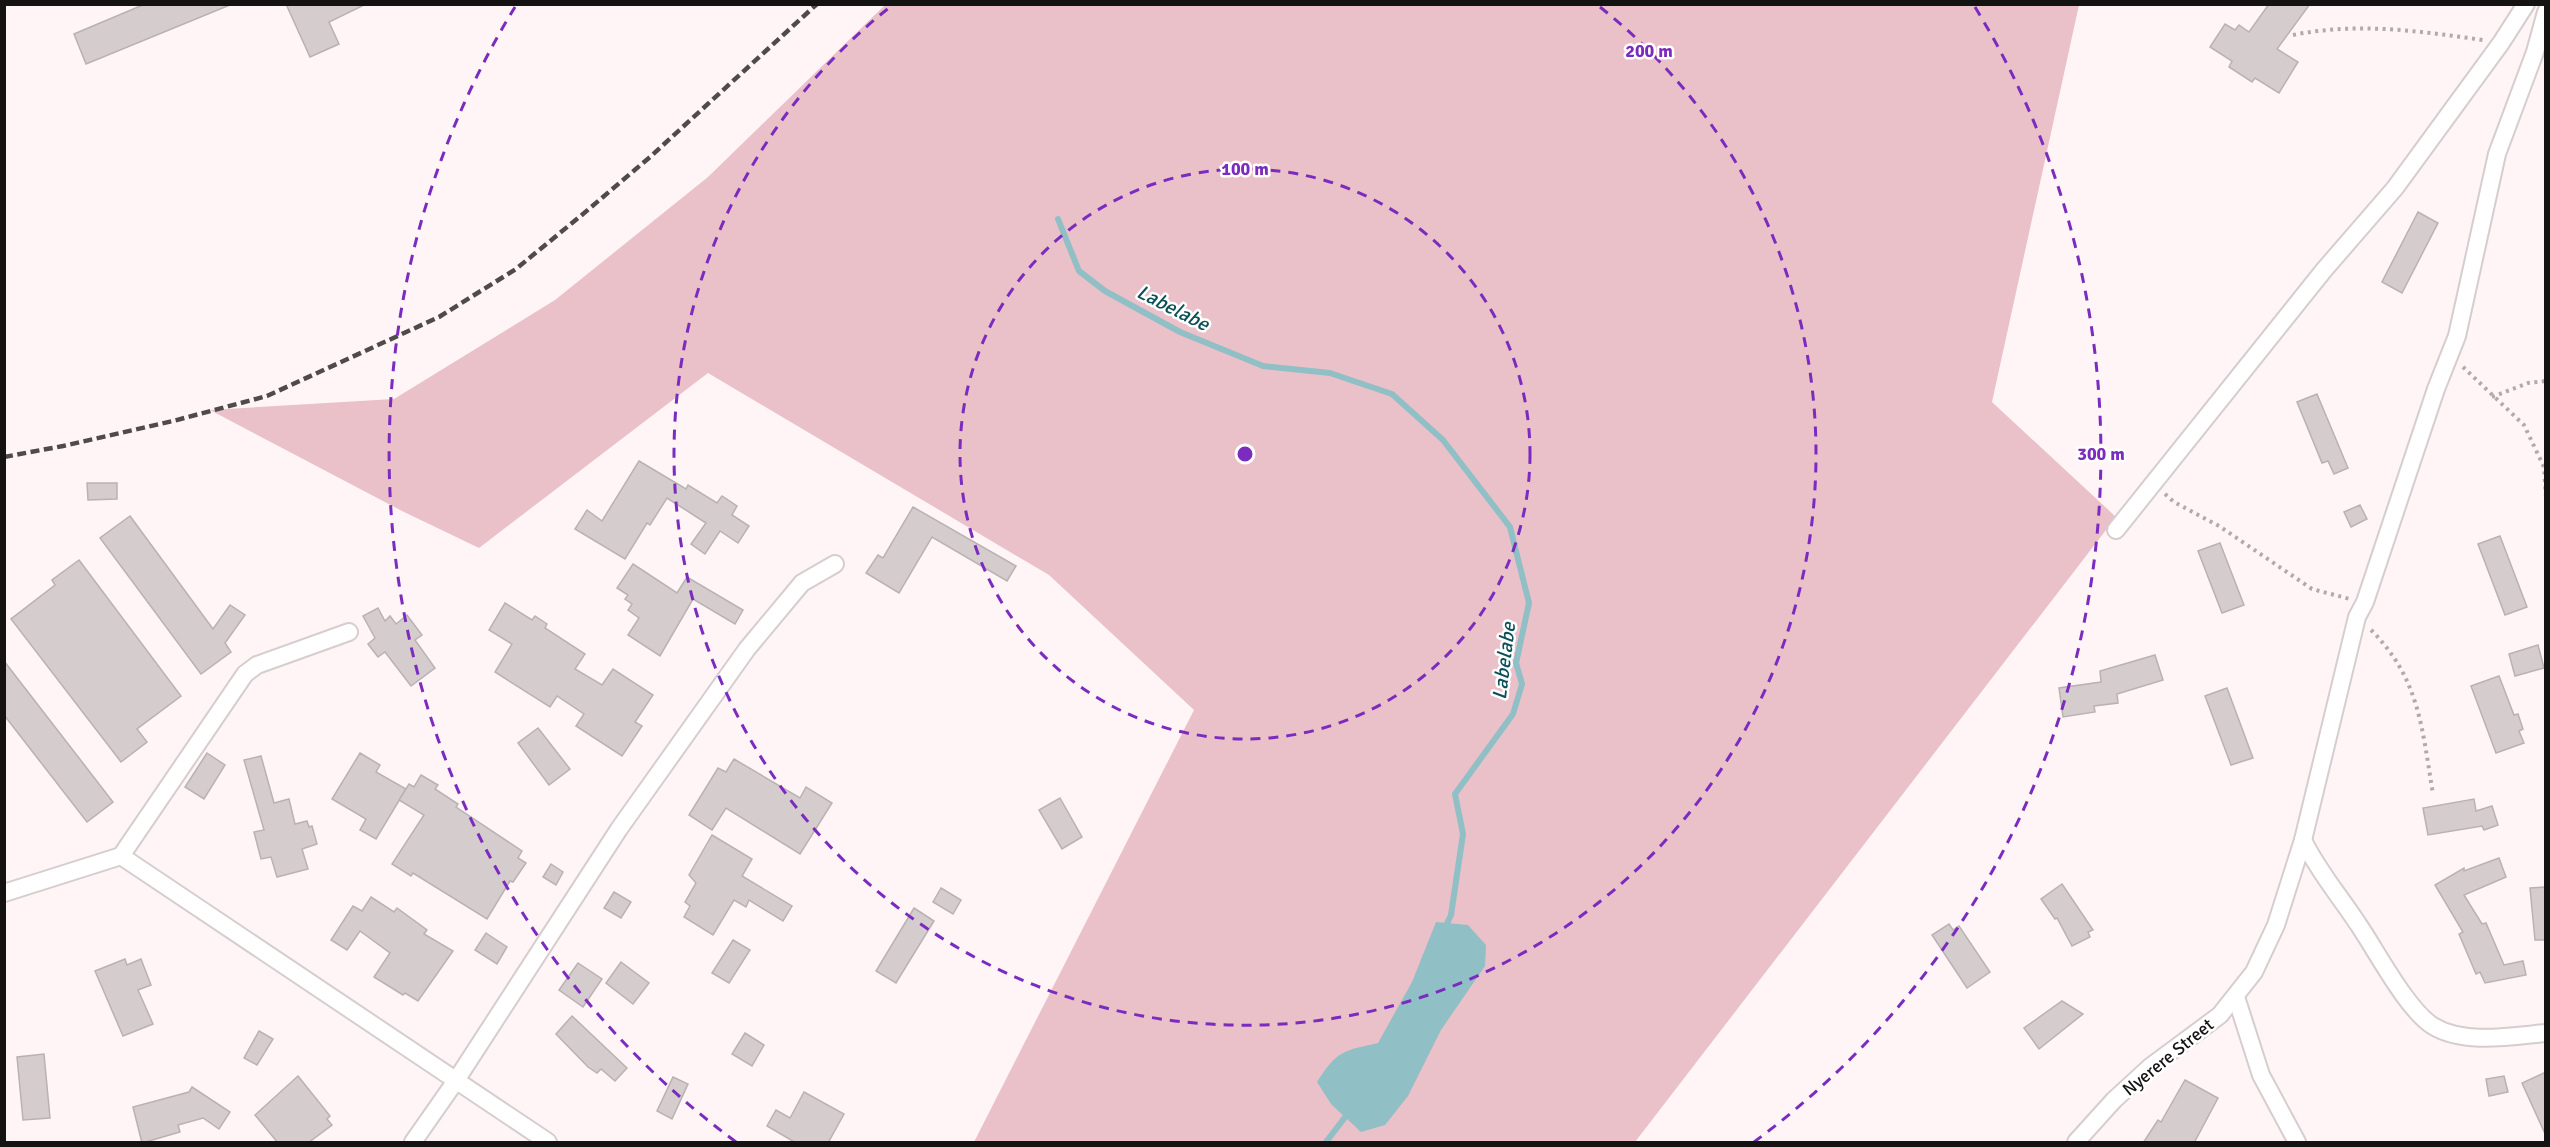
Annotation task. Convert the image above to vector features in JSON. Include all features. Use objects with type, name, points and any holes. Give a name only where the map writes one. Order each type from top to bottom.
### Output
[{"type":"street","points":[[2116,530],[2324,270],[2395,188],[2501,43],[2526,4]]},
{"type":"street","name":"Nyerere Street","points":[[2076,1143],[2114,1100],[2150,1066],[2220,1015],[2254,972],[2276,925],[2303,840],[2361,610],[2436,389],[2457,336],[2498,154],[2535,52],[2546,12]]},
{"type":"street","points":[[413,1143],[619,829],[747,649],[802,583],[835,564]]},
{"type":"street","points":[[4,893],[121,856],[245,674],[257,665],[349,632]]},
{"type":"street","points":[[2303,840],[2317,869],[2356,922],[2404,995],[2433,1026],[2460,1036],[2546,1033]]},
{"type":"street","points":[[121,856],[548,1143]]},
{"type":"street","points":[[2236,997],[2261,1075],[2297,1143]]},
{"type":"path","points":[[2293,35],[2325,28],[2404,29],[2501,43]]},
{"type":"path","points":[[2457,336],[2462,366],[2524,425],[2544,466],[2546,497]]},
{"type":"path","points":[[2492,397],[2528,383],[2546,381]]},
{"type":"path","points":[[2153,484],[2174,502],[2219,526],[2312,589],[2361,610],[2403,669],[2420,719],[2433,794]]},
{"type":"shaded area","points":[[885,5],[2079,5],[1992,402],[2116,517],[1635,1142],[974,1142],[1194,710],[1049,575],[708,373],[479,548],[402,511],[210,410],[394,399],[555,300],[708,177]]},
{"type":"water","points":[[1436,922],[1468,925],[1486,945],[1485,966],[1441,1030],[1408,1096],[1385,1125],[1361,1132],[1331,1104],[1317,1082],[1330,1064],[1342,1054],[1378,1043],[1412,982]]},
{"type":"building","points":[[145,4],[230,5],[86,64],[74,34]]},
{"type":"building","points":[[286,4],[366,4],[329,22],[339,44],[310,57]]},
{"type":"building","points":[[2269,4],[2310,4],[2277,49],[2298,62],[2279,93],[2255,78],[2252,82],[2229,67],[2232,61],[2210,47],[2225,24],[2235,30],[2239,25],[2249,32]]},
{"type":"building","points":[[2418,212],[2438,223],[2402,293],[2382,282]]},
{"type":"building","points":[[2317,394],[2348,468],[2334,474],[2328,461],[2322,463],[2297,402]]},
{"type":"building","points":[[639,461],[686,489],[688,485],[717,503],[722,496],[737,506],[732,515],[749,526],[738,543],[720,531],[705,554],[691,544],[706,523],[667,498],[650,525],[647,523],[625,559],[575,529],[587,510],[602,521]]},
{"type":"building","points":[[87,483],[117,483],[117,499],[88,500]]},
{"type":"building","points":[[2360,505],[2367,519],[2351,527],[2344,512]]},
{"type":"building","points":[[913,507],[1016,566],[1007,581],[932,537],[899,593],[866,573],[878,555],[883,558]]},
{"type":"building","points":[[130,516],[213,629],[230,605],[245,615],[225,643],[231,652],[201,674],[100,538]]},
{"type":"building","points":[[2500,536],[2527,607],[2505,615],[2478,544]]},
{"type":"building","points":[[2220,543],[2244,605],[2222,613],[2198,551]]},
{"type":"building","points":[[79,560],[181,696],[137,729],[147,742],[121,762],[11,619],[55,585],[52,580]]},
{"type":"building","points":[[633,564],[677,593],[687,577],[743,610],[735,624],[693,599],[660,656],[628,635],[639,618],[628,610],[632,604],[625,599],[628,595],[617,588]]},
{"type":"building","points":[[505,603],[532,620],[535,616],[547,624],[545,628],[585,654],[575,669],[602,685],[613,669],[653,695],[635,722],[642,726],[622,756],[576,726],[584,714],[557,696],[550,707],[495,672],[512,644],[489,630]]},
{"type":"building","points":[[378,608],[385,621],[390,616],[396,624],[407,615],[422,635],[415,640],[435,668],[411,686],[385,652],[378,657],[368,644],[375,638],[363,616]]},
{"type":"building","points":[[2538,645],[2544,668],[2515,676],[2509,654]]},
{"type":"building","points":[[2155,655],[2163,680],[2117,694],[2118,703],[2094,706],[2095,712],[2063,717],[2059,688],[2101,682],[2100,671]]},
{"type":"building","points":[[4,661],[113,802],[87,822],[4,715]]},
{"type":"building","points":[[2499,676],[2514,715],[2518,714],[2523,729],[2519,731],[2524,743],[2496,753],[2471,686]]},
{"type":"building","points":[[2227,688],[2253,758],[2231,765],[2205,696]]},
{"type":"building","points":[[538,728],[570,769],[549,785],[518,743]]},
{"type":"building","points":[[207,753],[225,765],[204,799],[185,787]]},
{"type":"building","points":[[360,753],[380,765],[376,772],[406,789],[376,839],[360,830],[366,819],[332,799]]},
{"type":"building","points":[[261,756],[274,803],[289,799],[295,824],[307,821],[309,827],[312,826],[317,844],[302,849],[308,869],[277,877],[271,857],[261,859],[254,832],[264,830],[244,760]]},
{"type":"building","points":[[734,759],[800,798],[806,787],[832,803],[800,854],[726,808],[712,830],[689,815],[718,768],[726,772]]},
{"type":"building","points":[[421,775],[438,785],[435,789],[458,804],[456,807],[522,851],[518,858],[526,863],[513,882],[510,881],[487,919],[413,873],[411,876],[392,864],[424,815],[399,800],[409,784],[414,787]]},
{"type":"building","points":[[1060,798],[1082,837],[1062,849],[1039,810]]},
{"type":"building","points":[[2474,799],[2476,811],[2492,806],[2498,825],[2484,830],[2482,826],[2428,835],[2423,808]]},
{"type":"building","points":[[712,835],[752,859],[742,876],[792,906],[783,921],[749,900],[746,907],[734,900],[713,935],[684,917],[690,906],[685,902],[696,883],[689,875]]},
{"type":"building","points":[[2499,858],[2506,877],[2464,895],[2482,924],[2486,923],[2504,965],[2523,961],[2526,975],[2485,983],[2480,972],[2476,974],[2459,934],[2463,932],[2435,885],[2464,868],[2464,871]]},
{"type":"building","points":[[551,864],[563,872],[556,885],[543,877]]},
{"type":"building","points":[[2062,884],[2093,930],[2088,932],[2090,937],[2072,946],[2057,918],[2055,919],[2041,899]]},
{"type":"building","points":[[2546,887],[2546,940],[2535,940],[2530,888]]},
{"type":"building","points":[[941,888],[961,900],[953,914],[933,902]]},
{"type":"building","points":[[614,892],[631,902],[621,918],[604,908]]},
{"type":"building","points":[[371,897],[394,912],[397,908],[427,930],[424,934],[453,951],[418,1001],[405,993],[403,995],[374,977],[390,953],[360,931],[347,950],[331,940],[353,906],[362,911]]},
{"type":"building","points":[[914,908],[934,921],[896,983],[876,971]]},
{"type":"building","points":[[1949,924],[1953,930],[1959,926],[1990,972],[1967,988],[1932,935]]},
{"type":"building","points":[[486,933],[507,947],[497,964],[475,950]]},
{"type":"building","points":[[733,940],[750,950],[729,983],[712,973]]},
{"type":"building","points":[[125,959],[127,965],[141,959],[151,985],[138,990],[153,1024],[123,1036],[95,971]]},
{"type":"building","points":[[621,962],[649,983],[633,1004],[606,983]]},
{"type":"building","points":[[578,963],[602,979],[583,1007],[559,990]]},
{"type":"building","points":[[2062,1001],[2083,1014],[2039,1049],[2024,1028]]},
{"type":"building","points":[[572,1016],[627,1068],[615,1081],[601,1069],[597,1073],[588,1067],[556,1034]]},
{"type":"building","points":[[259,1031],[273,1039],[257,1065],[244,1058]]},
{"type":"building","points":[[745,1033],[764,1045],[752,1066],[732,1054]]},
{"type":"building","points":[[44,1054],[50,1118],[23,1120],[17,1057]]},
{"type":"building","points":[[2546,1072],[2546,1136],[2522,1083]]},
{"type":"building","points":[[298,1076],[330,1116],[327,1119],[332,1125],[308,1143],[278,1143],[255,1115]]},
{"type":"building","points":[[2504,1076],[2508,1092],[2489,1096],[2486,1079]]},
{"type":"building","points":[[673,1077],[688,1084],[672,1119],[657,1111]]},
{"type":"building","points":[[2185,1080],[2218,1098],[2194,1143],[2143,1143],[2158,1120],[2161,1122]]},
{"type":"building","points":[[192,1087],[230,1112],[219,1129],[203,1118],[178,1125],[180,1132],[142,1143],[133,1107],[189,1092]]},
{"type":"building","points":[[804,1092],[844,1114],[828,1143],[796,1143],[767,1126],[776,1110],[790,1118]]},
{"type":"waterway","name":"Labelabe","points":[[1058,219],[1079,271],[1105,291],[1180,332],[1263,366],[1330,373],[1392,394],[1443,440],[1510,527],[1529,603],[1516,663],[1522,684],[1513,714],[1455,794],[1463,834],[1451,915],[1445,928]]},
{"type":"waterway","name":"Labelabe","points":[[1326,1142],[1349,1112]]},
{"type":"railway","points":[[4,457],[173,421],[267,396],[439,317],[516,269],[583,214],[650,157],[817,4]]}]
